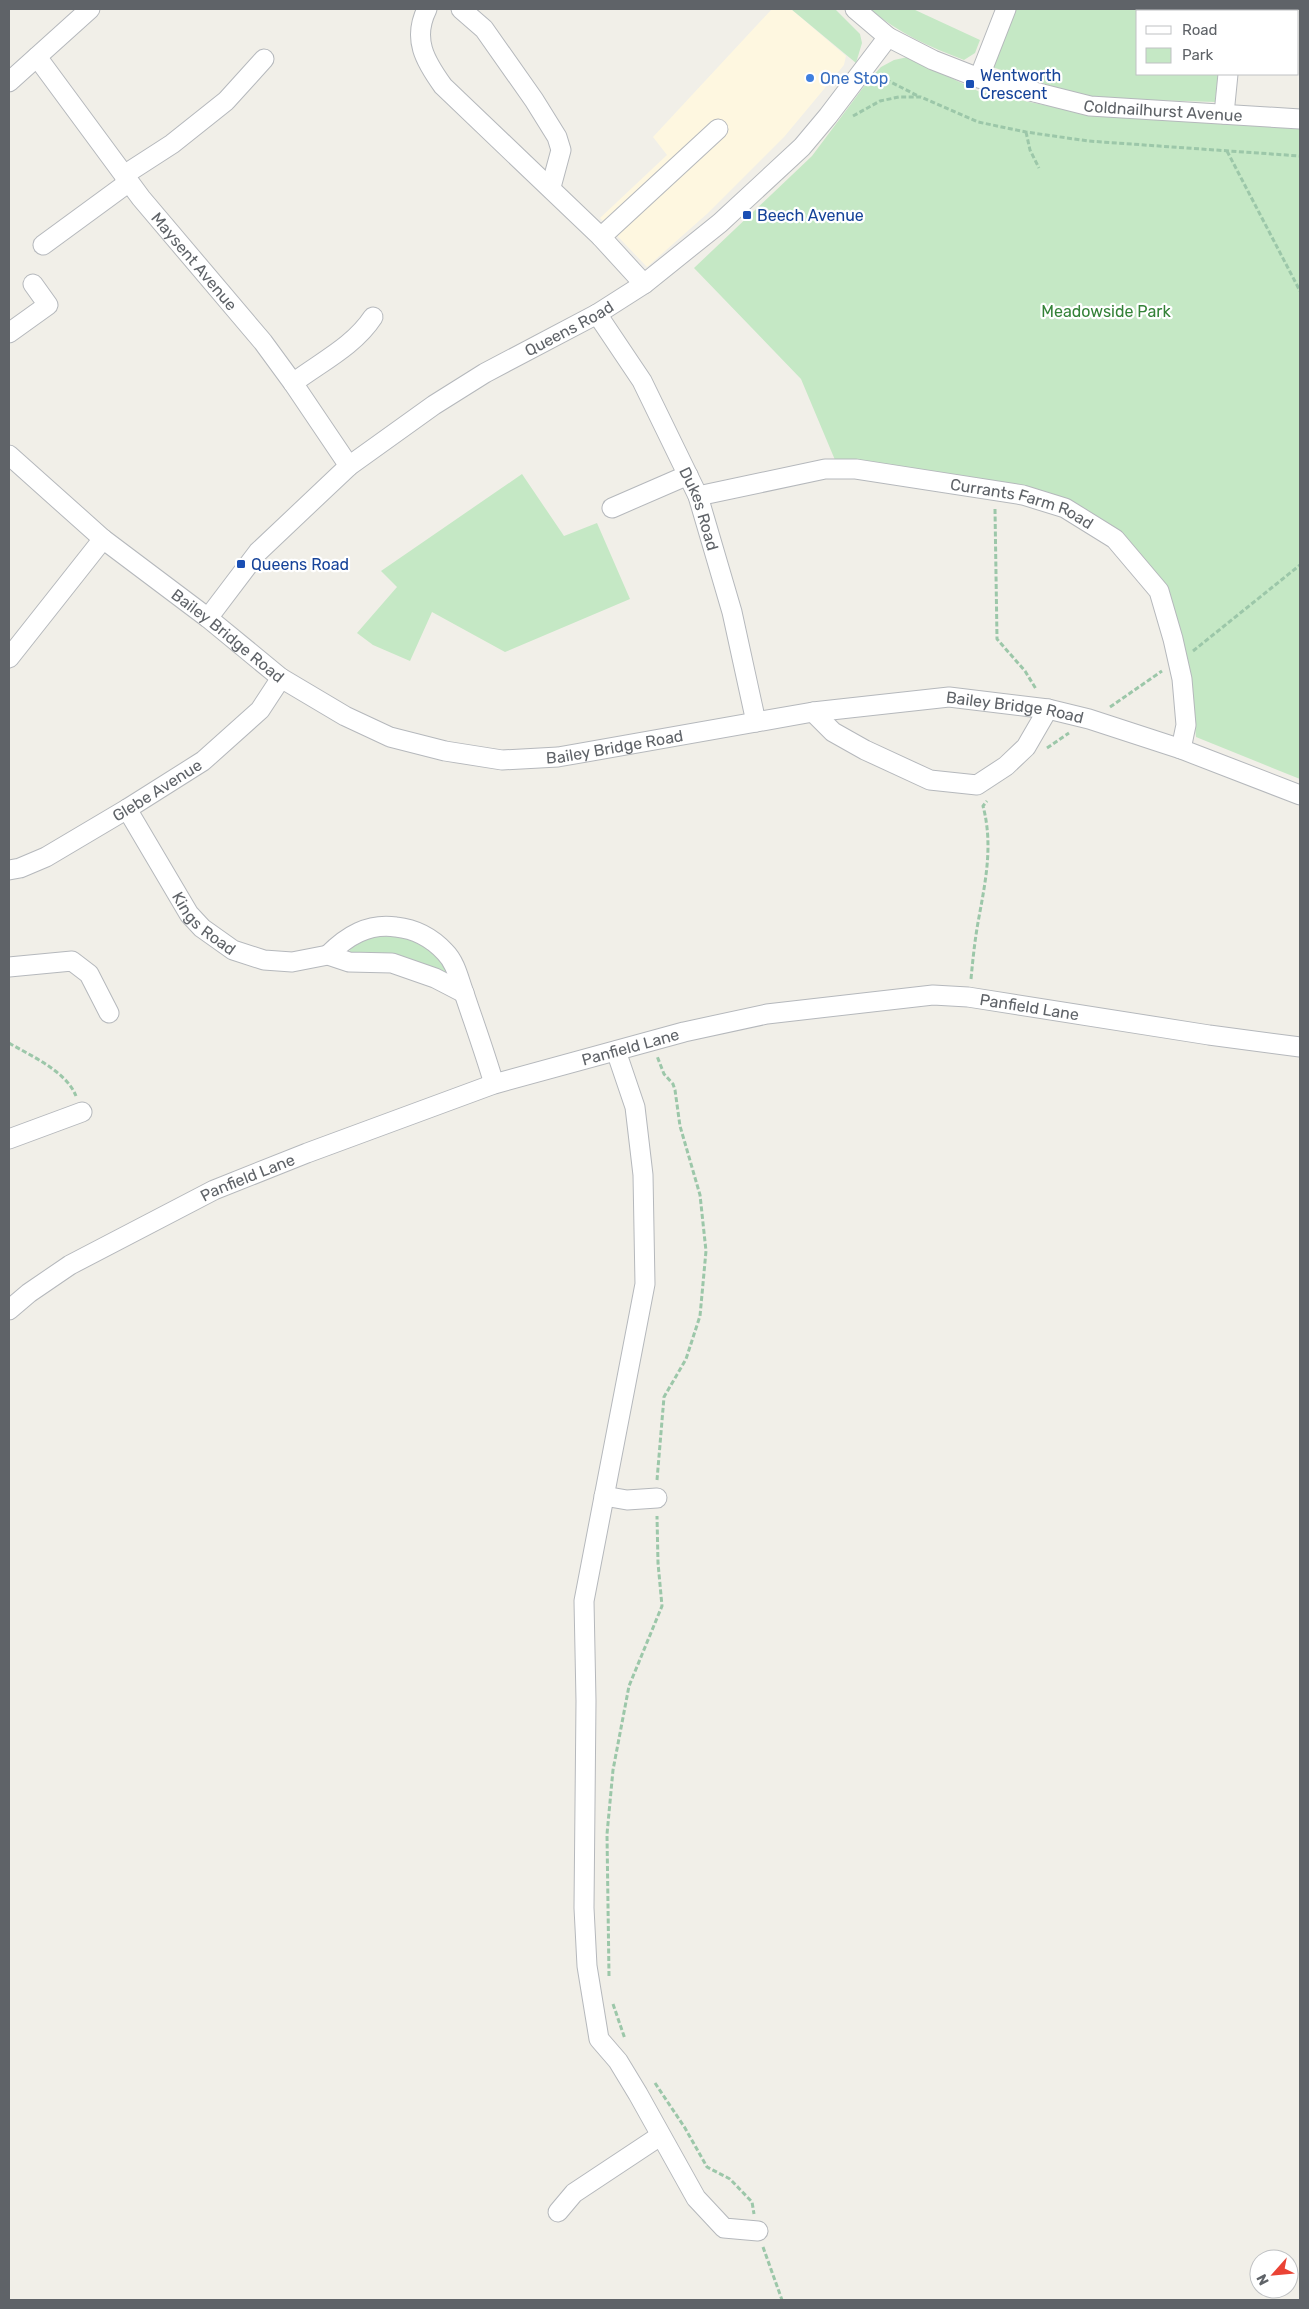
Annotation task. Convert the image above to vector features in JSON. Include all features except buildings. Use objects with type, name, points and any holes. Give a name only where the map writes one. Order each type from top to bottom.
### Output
[{"type":"street","points":[[9,82],[90,9]]},
{"type":"street","points":[[426,9],[422,18],[420,43],[426,63],[443,86],[551,187],[644,284]]},
{"type":"street","points":[[461,9],[484,29],[534,100],[557,138],[561,150],[551,187]]},
{"type":"street","name":"Coldnailhurst Avenue","points":[[854,9],[888,37],[933,60],[979,78],[1090,106],[1300,119]]},
{"type":"street","points":[[979,78],[1006,9]]},
{"type":"street","name":"Queens Road","points":[[208,618],[258,552],[349,466],[434,405],[485,374],[597,314],[644,284],[720,223],[776,173],[828,116],[888,37]]},
{"type":"street","name":"Maysent Avenue","points":[[37,57],[126,179],[263,342],[349,466]]},
{"type":"street","points":[[43,245],[226,101],[264,59]]},
{"type":"street","points":[[1224,114],[1228,75]]},
{"type":"street","points":[[601,237],[718,130]]},
{"type":"street","points":[[9,333],[48,304],[33,284]]},
{"type":"street","name":"Dukes Road","points":[[597,314],[642,381],[674,442],[698,496],[732,612],[756,722]]},
{"type":"street","points":[[293,383],[352,342],[364,331],[373,317]]},
{"type":"street","name":"Bailey Bridge Road","points":[[9,455],[102,539],[208,618],[281,678],[345,716],[390,737],[445,751],[502,760],[558,758],[813,712],[949,697],[1048,709],[1089,719],[1181,749],[1300,795]]},
{"type":"street","name":"Currants Farm Road","points":[[698,496],[825,469],[856,470],[1023,495],[1065,508],[1115,539],[1159,591],[1178,661],[1186,725],[1181,749]]},
{"type":"street","points":[[612,508],[688,475]]},
{"type":"street","points":[[9,658],[102,539]]},
{"type":"street","name":"Glebe Avenue","points":[[9,870],[20,868],[46,857],[203,761],[260,710],[281,678]]},
{"type":"street","points":[[813,712],[833,732],[865,750],[930,780],[977,784],[1006,766],[1026,747],[1048,709]]},
{"type":"street","name":"Kings Road","points":[[127,809],[190,914],[216,939],[232,950],[264,960],[292,962],[328,955],[349,962],[392,963],[435,978],[464,993]]},
{"type":"street","points":[[328,955],[345,939],[375,927],[413,929],[431,940],[446,953],[457,971],[494,1084]]},
{"type":"street","points":[[9,968],[72,961],[90,974],[109,1013]]},
{"type":"street","name":"Panfield Lane","points":[[9,1310],[29,1293],[70,1265],[214,1190],[307,1153],[494,1084],[650,1041],[767,1014],[933,995],[968,997],[1209,1035],[1300,1047]]},
{"type":"street","points":[[616,1050],[636,1116],[643,1175],[645,1284],[584,1601],[586,1700],[584,1908],[587,1966],[599,2039],[618,2062],[696,2198],[724,2228],[758,2231]]},
{"type":"street","points":[[9,1139],[82,1112]]},
{"type":"street","points":[[604,1496],[627,1500],[656,1498]]},
{"type":"street","points":[[558,2212],[574,2193],[660,2136]]},
{"type":"path","points":[[864,68],[921,97],[978,122],[1026,132],[1088,141],[1300,156]]},
{"type":"path","points":[[828,116],[842,123],[864,108],[880,101],[899,97],[921,97]]},
{"type":"path","points":[[1026,132],[1030,150],[1039,168]]},
{"type":"path","points":[[1227,151],[1300,291]]},
{"type":"path","points":[[994,490],[997,639],[1025,671],[1048,709]]},
{"type":"path","points":[[1043,752],[1089,719],[1122,700],[1197,648],[1300,565]]},
{"type":"path","points":[[968,997],[979,918],[986,884],[989,828],[983,806],[993,795]]},
{"type":"path","points":[[609,1978],[607,1834],[612,1770],[629,1686],[662,1606],[658,1563],[656,1498],[664,1397],[686,1359],[700,1316],[706,1251],[700,1195],[680,1126],[675,1090],[673,1084],[664,1074],[650,1041]]},
{"type":"path","points":[[9,1043],[38,1060],[64,1079],[74,1092],[82,1112]]},
{"type":"path","points":[[611,1995],[622,2034],[627,2042]]},
{"type":"path","points":[[653,2080],[685,2128],[707,2167],[730,2179],[752,2202],[758,2231],[782,2300]]},
{"type":"shaded area","points":[[772,9],[791,9],[846,56],[844,65],[784,137],[708,213],[647,267],[600,218],[667,155],[653,137]]},
{"type":"green space","points":[[791,9],[835,9],[860,34],[862,43],[856,63]]},
{"type":"green space","points":[[870,9],[913,9],[980,40],[975,53],[964,60],[915,39]]},
{"type":"green space","points":[[1014,9],[1224,9],[1136,10],[1136,75],[1218,75],[1215,102],[1089,98],[992,67]]},
{"type":"green space","name":"Meadowside Park","points":[[908,57],[980,92],[1088,114],[1300,129],[1300,779],[1196,737],[1190,677],[1182,637],[1163,588],[1066,501],[835,460],[801,379],[694,268],[812,156],[868,81],[881,67],[894,60]]},
{"type":"green space","points":[[522,474],[564,536],[597,523],[630,599],[505,652],[432,612],[410,661],[373,645],[357,633],[397,587],[381,571]]},
{"type":"green space","points":[[394,933],[427,942],[448,971],[444,974],[351,955],[348,945],[350,942]]},
{"type":"place","name":"One Stop","points":[[810,78]]},
{"type":"place","name":"Wentworth Crescent","points":[[970,84]]},
{"type":"place","name":"Beech Avenue","points":[[747,215]]},
{"type":"place","name":"Queens Road","points":[[241,564]]}]
